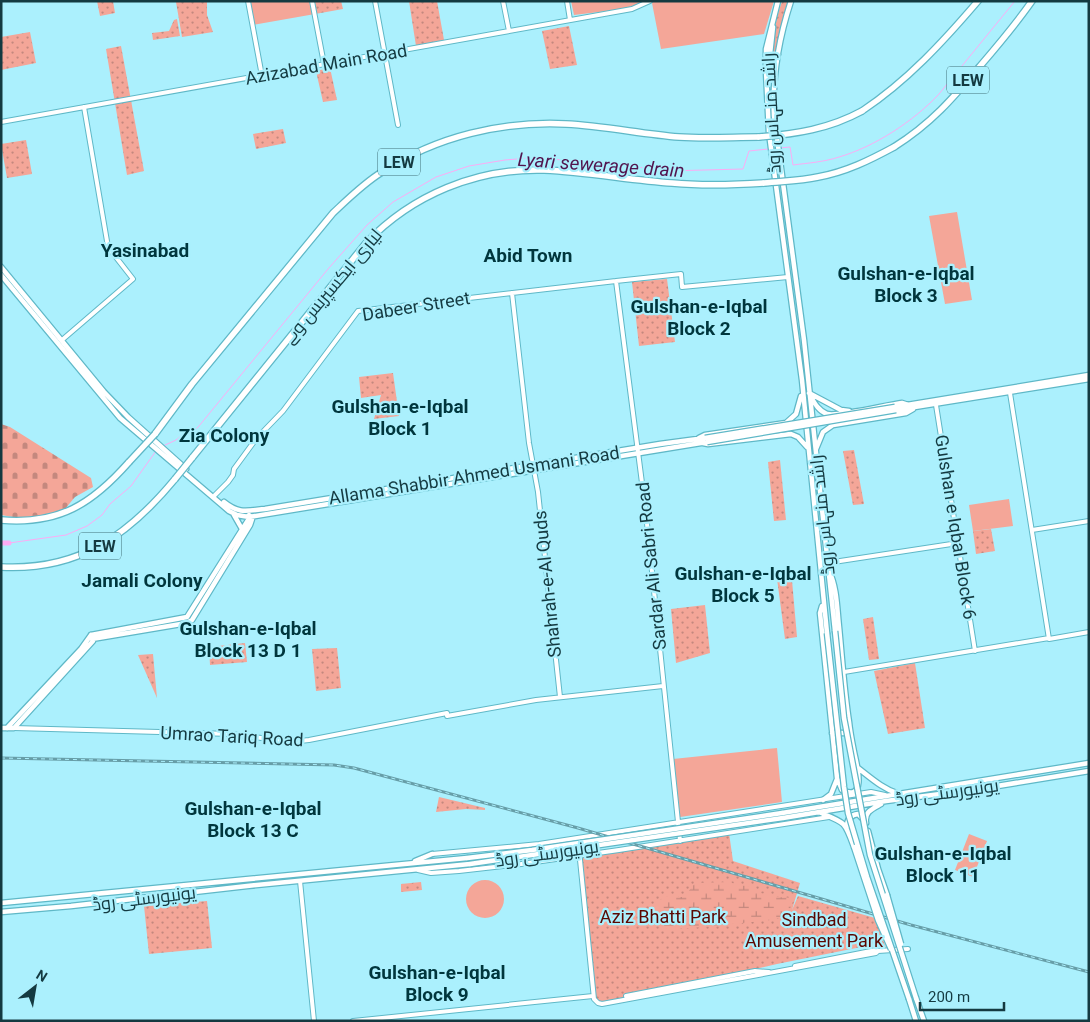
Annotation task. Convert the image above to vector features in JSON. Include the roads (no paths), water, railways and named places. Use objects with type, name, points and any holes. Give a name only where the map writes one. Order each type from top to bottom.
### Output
[{"type":"highway","name":"LEW","points":[[1,520],[37,520],[60,514],[80,506],[111,483],[154,434],[192,384],[333,213],[360,188],[382,172],[413,154],[453,138],[490,128],[529,123],[568,124],[681,137],[759,137],[792,134],[822,128],[850,118],[887,93],[931,54],[978,1]]},
{"type":"highway","name":"لیاری ایکسپریس وے","points":[[1,567],[34,567],[74,558],[105,543],[139,518],[198,452],[366,243],[392,219],[431,195],[472,178],[526,170],[553,171],[673,184],[725,185],[819,177],[854,168],[894,147],[936,116],[1006,36],[1032,1]]},
{"type":"main road","name":"راشد منہاس روڈ","points":[[778,1],[766,56],[769,133],[802,388],[826,633],[848,813],[867,877],[916,1021]]},
{"type":"main road","name":"راشد منہاس روڈ","points":[[791,1],[784,21],[773,96],[776,133],[804,340],[844,718],[870,855],[924,1021]]},
{"type":"main road","points":[[773,18],[770,54],[773,57],[778,53]]},
{"type":"main road","points":[[1,267],[104,392],[154,443],[234,514],[242,529]]},
{"type":"main road","points":[[1,275],[120,418],[154,443]]},
{"type":"main road","points":[[793,318],[798,322],[800,318]]},
{"type":"main road","points":[[796,339],[798,333],[800,333],[804,340]]},
{"type":"main road","points":[[895,409],[909,405],[1089,375]]},
{"type":"main road","points":[[705,441],[1089,379]]},
{"type":"main road","points":[[698,438],[705,435],[786,422],[796,414],[802,388]]},
{"type":"main road","points":[[810,393],[841,410],[851,412]]},
{"type":"main road","points":[[810,393],[816,406],[826,414],[834,415],[902,403],[909,405]]},
{"type":"main road","points":[[815,452],[820,436],[833,425],[906,413],[916,407]]},
{"type":"main road","points":[[705,441],[708,444],[790,434],[798,437],[808,448]]},
{"type":"main road","name":"Allama Shabbir Ahmed Usmani Road","points":[[234,514],[250,516],[534,471],[698,438],[705,441]]},
{"type":"main road","name":"Allama Shabbir Ahmed Usmani Road","points":[[244,512],[533,465],[705,441]]},
{"type":"main road","points":[[92,637],[187,623],[192,620],[250,525],[252,520],[250,516],[233,509],[186,471]]},
{"type":"main road","points":[[1,728],[14,728],[92,637],[187,617],[255,510]]},
{"type":"main road","points":[[823,600],[820,614],[837,778],[842,790],[846,792],[856,790],[859,780],[858,768],[851,732],[833,579],[827,565]]},
{"type":"main road","points":[[7,728],[82,650]]},
{"type":"main road","points":[[832,733],[851,732]]},
{"type":"main road","name":"یونیورسٹی روڈ","points":[[1,912],[470,864],[783,816],[891,796],[1089,764]]},
{"type":"main road","points":[[858,768],[890,792],[901,795]]},
{"type":"main road","name":"یونیورسٹی روڈ","points":[[1,903],[468,858],[783,816],[821,813],[886,801],[979,789],[1089,771]]},
{"type":"main road","points":[[823,800],[831,794],[837,778]]},
{"type":"main road","points":[[865,821],[869,811],[886,801]]},
{"type":"main road","points":[[831,817],[842,809]]},
{"type":"main road","points":[[821,813],[846,827],[878,920],[895,957]]},
{"type":"main road","points":[[846,827],[848,819],[852,815],[858,814],[865,821],[873,854],[894,913],[904,961]]},
{"type":"main road","points":[[409,863],[432,854]]},
{"type":"main road","points":[[20,901],[18,905],[20,910]]},
{"type":"main road","points":[[12,902],[14,906],[13,911]]},
{"type":"street","points":[[248,1],[262,76]]},
{"type":"street","points":[[312,1],[324,64]]},
{"type":"street","points":[[375,1],[398,125]]},
{"type":"street","points":[[503,1],[509,32]]},
{"type":"street","points":[[567,1],[570,20]]},
{"type":"street","name":"Azizabad Main Road","points":[[1,122],[509,32],[632,9],[650,1]]},
{"type":"street","points":[[62,340],[133,280],[108,247],[84,107]]},
{"type":"street","name":"Dabeer Street","points":[[215,494],[228,482],[234,469],[256,439],[283,411],[358,312],[681,274],[682,287],[788,277]]},
{"type":"street","name":"Sardar Ali Sabri Road","points":[[616,281],[646,514],[680,841]]},
{"type":"street","name":"Shahrah-e-Al Quds","points":[[512,293],[560,697]]},
{"type":"street","points":[[1010,393],[1049,638]]},
{"type":"street","name":"Gulshan e Iqbal Block 6","points":[[936,404],[975,650]]},
{"type":"street","points":[[1032,530],[1089,521]]},
{"type":"street","points":[[827,565],[958,543]]},
{"type":"street","points":[[844,672],[1089,632]]},
{"type":"street","name":"Umrao Tariq Road","points":[[14,728],[232,734],[291,742],[560,697],[663,686]]},
{"type":"street","points":[[432,854],[539,844],[871,792],[891,796]]},
{"type":"street","points":[[411,869],[431,872],[459,871],[580,856],[831,817]]},
{"type":"street","points":[[577,838],[594,999],[600,1003],[812,966],[876,953],[878,951],[908,949]]},
{"type":"street","points":[[300,881],[314,1021]]},
{"type":"street","points":[[353,1021],[594,996]]},
{"type":"waterway","name":"Lyari sewerage drain","points":[[780,148],[790,147],[793,165],[816,162],[852,153],[893,132],[918,114],[939,94],[1015,1]]},
{"type":"waterway","name":"Lyari sewerage drain","points":[[163,446],[176,440],[188,429],[196,429],[199,426],[328,269],[367,225],[393,202],[436,177],[469,166],[529,158],[554,159],[602,166],[624,165],[666,171],[743,169],[749,151],[768,149]]},
{"type":"waterway","name":"Lyari sewerage drain","points":[[9,543],[66,535],[87,526],[102,515],[110,504],[131,486],[156,451]]},
{"type":"waterway","points":[[1,543],[9,543]]},
{"type":"railway","points":[[1,758],[334,765],[354,768],[578,828],[911,925],[1089,972]]},
{"type":"district","name":"Yasinabad","points":[[145,250]]},
{"type":"district","name":"Abid Town","points":[[528,255]]},
{"type":"district","name":"Gulshan-e-Iqbal Block 3","points":[[906,284]]},
{"type":"district","name":"Gulshan-e-Iqbal Block 2","points":[[699,317]]},
{"type":"district","name":"Gulshan-e-Iqbal Block 1","points":[[400,417]]},
{"type":"district","name":"Zia Colony","points":[[224,435]]},
{"type":"district","name":"Jamali Colony","points":[[142,580]]},
{"type":"district","name":"Gulshan-e-Iqbal Block 5","points":[[743,584]]},
{"type":"district","name":"Gulshan-e-Iqbal Block 13 D 1","points":[[248,639]]},
{"type":"district","name":"Gulshan-e-Iqbal Block 13 C","points":[[253,819]]},
{"type":"district","name":"Gulshan-e-Iqbal Block 11","points":[[943,864]]},
{"type":"district","name":"Gulshan-e-Iqbal Block 9","points":[[437,983]]},
{"type":"park label","name":"Aziz Bhatti Park","points":[[663,916]]},
{"type":"park label","name":"Sindbad Amusement Park","points":[[814,930]]}]
